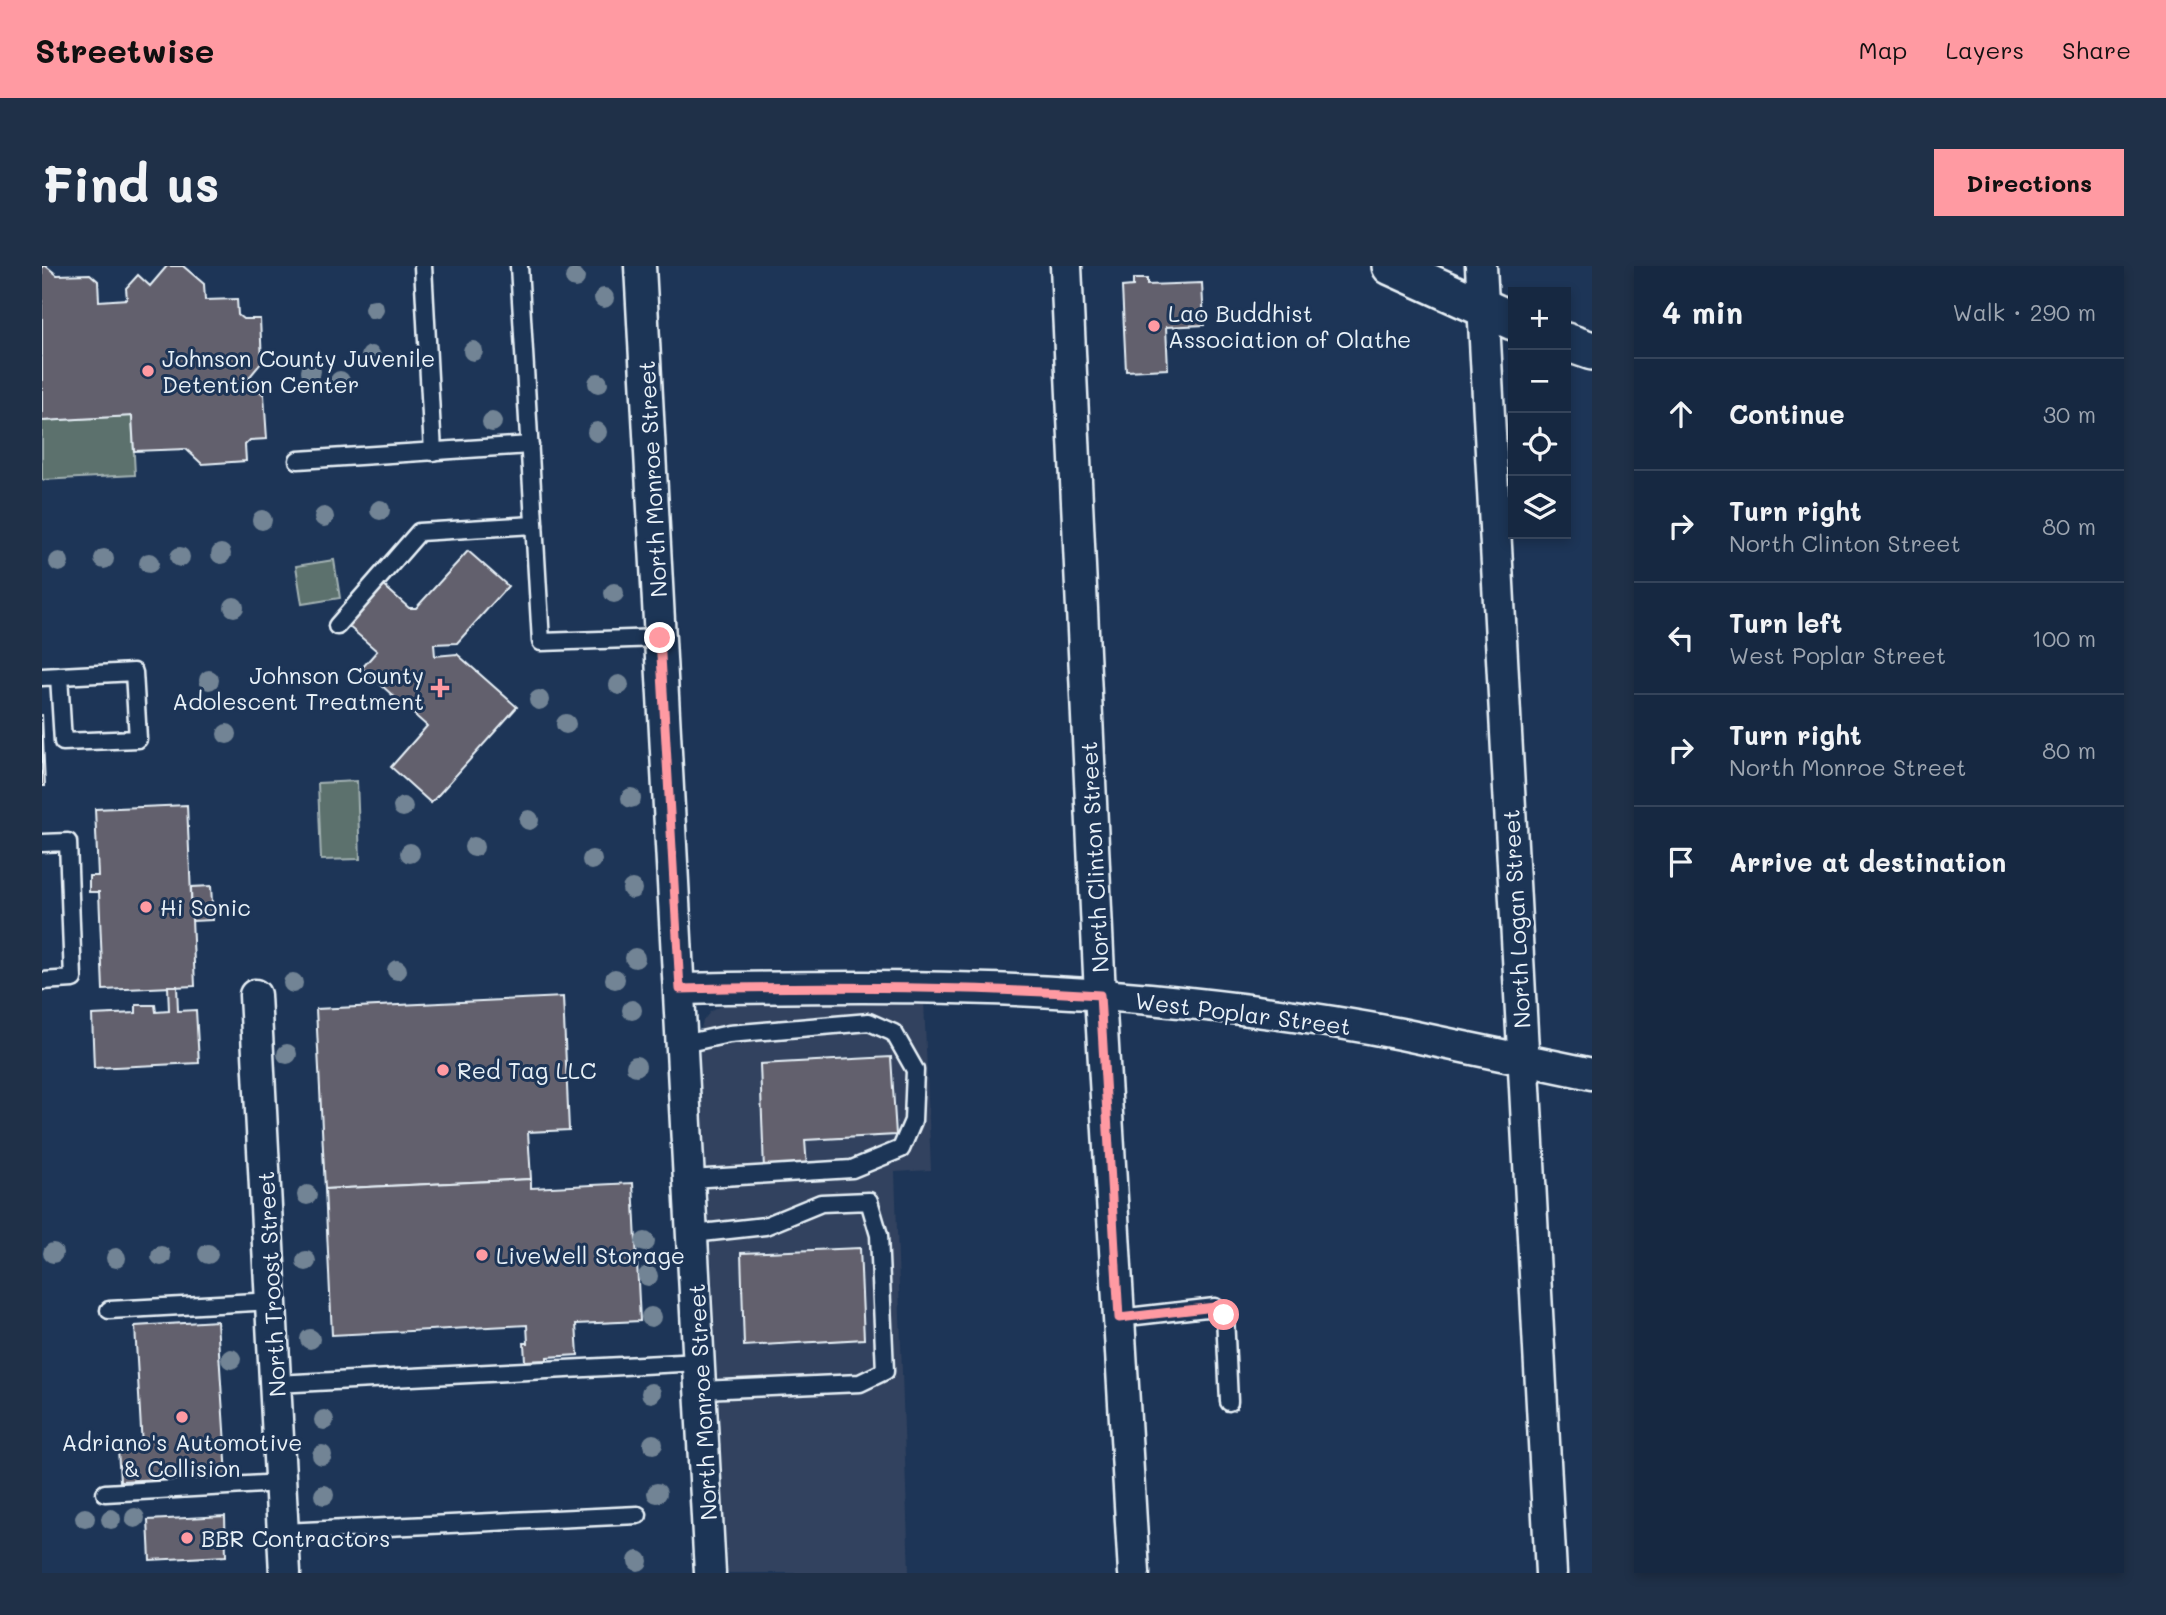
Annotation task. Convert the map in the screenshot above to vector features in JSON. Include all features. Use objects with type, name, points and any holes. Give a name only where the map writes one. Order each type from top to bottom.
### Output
[{"type":"street","name":"North Monroe Street","points":[[640,266],[710,1573]]},
{"type":"street","name":"North Clinton Street","points":[[1066,266],[1100,995],[1134,1573]]},
{"type":"street","points":[[1391,266],[1498,314]]},
{"type":"street","name":"North Logan Street","points":[[1481,266],[1498,314],[1524,1060],[1552,1573]]},
{"type":"street","points":[[1571,344],[1592,351]]},
{"type":"street","name":"West Poplar Street","points":[[680,989],[869,1004],[1005,989],[1100,995],[1289,1017],[1399,1034],[1592,1074]]},
{"type":"street","name":"North Troost Street","points":[[255,995],[285,1573]]},
{"type":"lane","points":[[422,266],[433,452]]},
{"type":"lane","points":[[519,266],[541,642],[660,638]]},
{"type":"lane","points":[[298,460],[530,445]]},
{"type":"lane","points":[[337,626],[419,532],[534,525]]},
{"type":"lane","points":[[42,677],[59,676],[134,672],[138,739],[63,742],[59,676]]},
{"type":"lane","points":[[42,844],[68,842],[73,979],[42,981]]},
{"type":"lane","points":[[683,1044],[869,1004],[894,1033],[915,1070],[913,1121],[901,1149],[852,1169],[690,1179]]},
{"type":"lane","points":[[276,1384],[700,1376],[860,1383],[885,1371],[879,1235],[869,1201],[821,1203],[765,1226],[693,1234]]},
{"type":"lane","points":[[109,1310],[272,1301]]},
{"type":"lane","points":[[1119,1318],[1215,1307],[1224,1315],[1230,1402]]},
{"type":"lane","points":[[105,1493],[281,1483]]},
{"type":"lane","points":[[283,1532],[638,1515]]},
{"type":"shaded area","points":[[924,1000],[931,1170],[895,1172],[909,1573],[728,1573],[699,1035],[703,1021],[718,1007],[741,1002]]},
{"type":"green space","points":[[132,416],[135,475],[42,480],[42,421]]},
{"type":"green space","points":[[334,560],[340,598],[302,604],[296,566]]},
{"type":"green space","points":[[357,781],[360,859],[321,860],[318,783]]},
{"type":"building","name":"Johnson County Juvenile Detention Center","points":[[42,266],[57,275],[90,274],[98,281],[99,301],[127,299],[126,288],[138,275],[150,286],[167,266],[183,266],[204,284],[205,300],[237,299],[238,315],[243,319],[260,319],[262,362],[247,380],[264,395],[267,439],[250,440],[245,445],[246,461],[202,464],[186,449],[134,451],[132,416],[42,421]]},
{"type":"building","name":"Lao Buddhist Association of Olathe","points":[[1133,279],[1147,279],[1147,285],[1202,283],[1204,325],[1166,327],[1168,369],[1126,371],[1122,287],[1133,286]]},
{"type":"building","name":"Johnson County Adolescent Treatment","points":[[468,551],[508,586],[457,643],[434,644],[435,656],[457,654],[517,707],[431,803],[391,767],[427,726],[362,668],[377,651],[347,625],[383,585],[409,608],[416,608]]},
{"type":"building","points":[[42,714],[45,786],[42,786]]},
{"type":"building","name":"Hi Sonic","points":[[187,805],[195,986],[103,990],[99,892],[89,892],[89,876],[98,876],[95,809]]},
{"type":"building","points":[[211,886],[213,920],[192,921],[191,887]]},
{"type":"building","name":"Hi Sonic","points":[[168,986],[177,986],[178,1011],[196,1010],[199,1063],[94,1068],[92,1015],[136,1013],[136,1005],[155,1005],[156,1012],[169,1011]]},
{"type":"building","name":"Red Tag LLC","points":[[563,997],[569,1130],[528,1132],[531,1179],[325,1189],[316,1009]]},
{"type":"building","points":[[891,1057],[896,1135],[805,1140],[807,1168],[764,1170],[760,1064]]},
{"type":"building","name":"LiveWell Storage","points":[[531,1179],[531,1188],[633,1183],[640,1321],[576,1324],[578,1355],[525,1361],[527,1325],[332,1335],[325,1189]]},
{"type":"building","points":[[860,1248],[864,1339],[744,1346],[741,1253]]},
{"type":"building","name":"Adriano's Automotive & Collision","points":[[217,1321],[227,1476],[120,1481],[118,1449],[142,1447],[135,1326]]},
{"type":"building","name":"BBR Contractors","points":[[225,1516],[226,1556],[150,1560],[148,1520]]},
{"type":"place","name":"Lao Buddhist Association of Olathe","points":[[1154,326]]},
{"type":"place","name":"Johnson County Juvenile Detention Center","points":[[148,371]]},
{"type":"place","name":"Johnson County Adolescent Treatment","points":[[440,688]]},
{"type":"place","name":"Hi Sonic","points":[[146,907]]},
{"type":"place","name":"Red Tag LLC","points":[[443,1070]]},
{"type":"place","name":"LiveWell Storage","points":[[482,1255]]},
{"type":"place","name":"Adriano's Automotive & Collision","points":[[182,1417]]},
{"type":"place","name":"BBR Contractors","points":[[187,1538]]},
{"type":"route","points":[[660,638],[680,989],[869,985],[1100,995],[1119,1318],[1215,1307],[1224,1315]]}]
